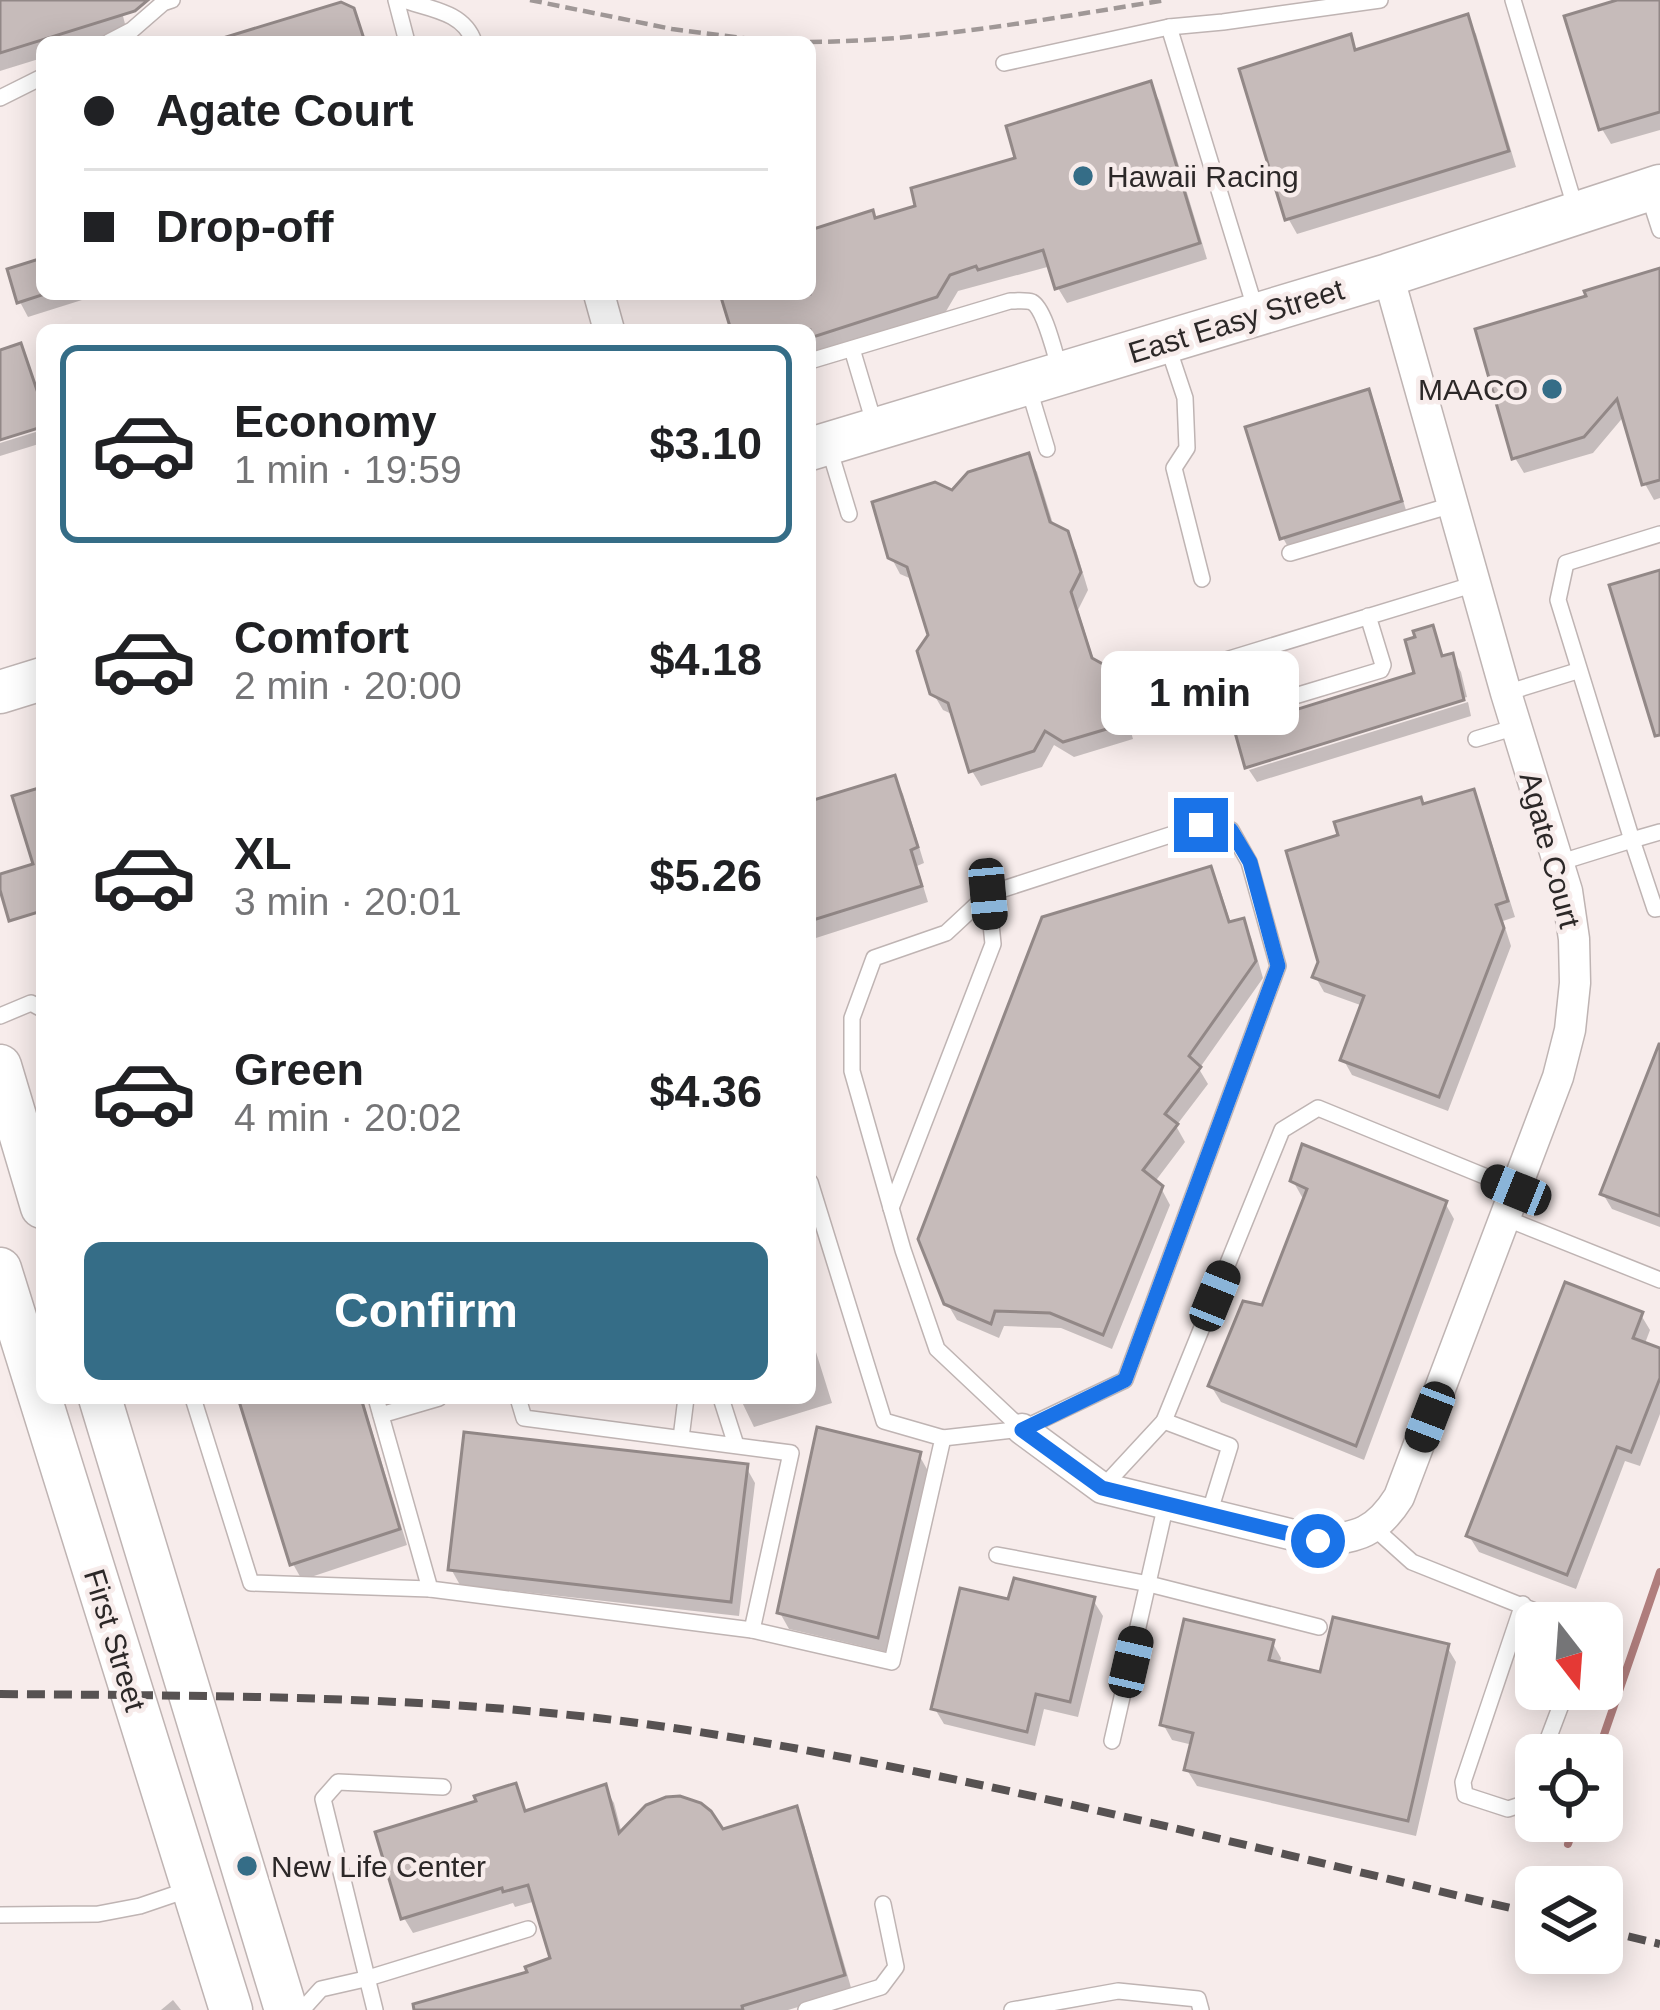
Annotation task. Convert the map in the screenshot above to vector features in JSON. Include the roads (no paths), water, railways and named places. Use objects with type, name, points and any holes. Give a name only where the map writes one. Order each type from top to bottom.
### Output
[{"type":"main road","name":"East Easy Street","points":[[819,447],[1388,275],[1654,188]]},
{"type":"main road","points":[[0,692],[36,681]]},
{"type":"main road","points":[[0,1066],[36,1175]]},
{"type":"main road","name":"First Street","points":[[0,1270],[36,1385]]},
{"type":"main road","name":"First Street","points":[[42,1404],[231,2010]]},
{"type":"main road","name":"First Street","points":[[102,1404],[286,2010]]},
{"type":"street","name":"Agate Court","points":[[1373,1527],[1399,1497],[1558,1077],[1575,983],[1567,891],[1388,275]]},
{"type":"street","points":[[1022,1430],[1102,1488],[1318,1541],[1350,1539],[1373,1527]]},
{"type":"lane","points":[[121,36],[172,0]]},
{"type":"lane","points":[[406,36],[400,0],[460,19],[472,36]]},
{"type":"lane","points":[[1004,63],[1169,27],[1380,0]]},
{"type":"lane","points":[[1513,0],[1577,212]]},
{"type":"lane","points":[[1169,27],[1257,314]]},
{"type":"lane","points":[[0,98],[36,79]]},
{"type":"lane","points":[[1654,188],[1660,230]]},
{"type":"lane","points":[[816,359],[1010,301],[1028,301],[1042,314],[1047,449]]},
{"type":"lane","points":[[1166,341],[1185,398],[1187,448],[1174,468],[1202,579]]},
{"type":"lane","points":[[851,349],[876,429]]},
{"type":"lane","points":[[819,447],[849,514]]},
{"type":"lane","points":[[1290,553],[1452,505]]},
{"type":"lane","points":[[1660,534],[1566,563],[1558,600],[1654,909],[1660,908]]},
{"type":"lane","points":[[1368,616],[1382,670],[1227,713],[1213,667],[1216,663],[1368,616],[1475,584]]},
{"type":"lane","points":[[1506,693],[1577,671]]},
{"type":"lane","points":[[1476,739],[1516,727]]},
{"type":"lane","points":[[816,1201],[884,1421],[943,1438],[1022,1430],[1125,1380],[1278,966],[1250,862],[1231,830],[1201,825],[988,894],[946,933],[874,958],[852,1018],[852,1071],[937,1349],[1022,1430]]},
{"type":"lane","points":[[1558,863],[1660,832]]},
{"type":"lane","points":[[891,1208],[993,944],[988,894]]},
{"type":"lane","points":[[0,1016],[36,1006]]},
{"type":"lane","points":[[1102,1488],[1165,1420],[1282,1130],[1318,1108],[1660,1280]]},
{"type":"lane","points":[[195,1404],[251,1583],[430,1589],[752,1630],[892,1662],[943,1438]]},
{"type":"lane","points":[[378,1404],[430,1589]]},
{"type":"lane","points":[[381,1415],[419,1404]]},
{"type":"lane","points":[[520,1404],[524,1418],[791,1453],[752,1630]]},
{"type":"lane","points":[[681,1438],[685,1404]]},
{"type":"lane","points":[[723,1404],[736,1445]]},
{"type":"lane","points":[[1165,1420],[1230,1446],[1209,1514]]},
{"type":"lane","points":[[1112,1741],[1166,1504]]},
{"type":"lane","points":[[1373,1527],[1412,1562],[1518,1602]]},
{"type":"lane","points":[[997,1555],[1149,1584],[1319,1627]]},
{"type":"lane","points":[[1515,1628],[1463,1783],[1466,1796],[1508,1809],[1515,1807]]},
{"type":"lane","points":[[375,2010],[323,1799],[338,1782],[443,1787]]},
{"type":"lane","points":[[0,1915],[98,1914],[193,1888]]},
{"type":"lane","points":[[806,2010],[881,1987],[896,1967],[883,1904]]},
{"type":"lane","points":[[302,2010],[321,1989],[527,1929]]},
{"type":"lane","points":[[1012,2010],[1118,1991],[1198,1999],[1202,2010]]},
{"type":"waterway","points":[[1604,1734],[1660,1572]]},
{"type":"railway","points":[[0,1694],[430,1704],[687,1730],[901,1768],[1515,1909]]},
{"type":"railway","points":[[1623,1935],[1660,1944]]},
{"type":"place","name":"Hawaii Racing","points":[[1083,176]]},
{"type":"place","name":"MAACO","points":[[1552,389]]},
{"type":"place","name":"New Life Center","points":[[247,1866]]}]
